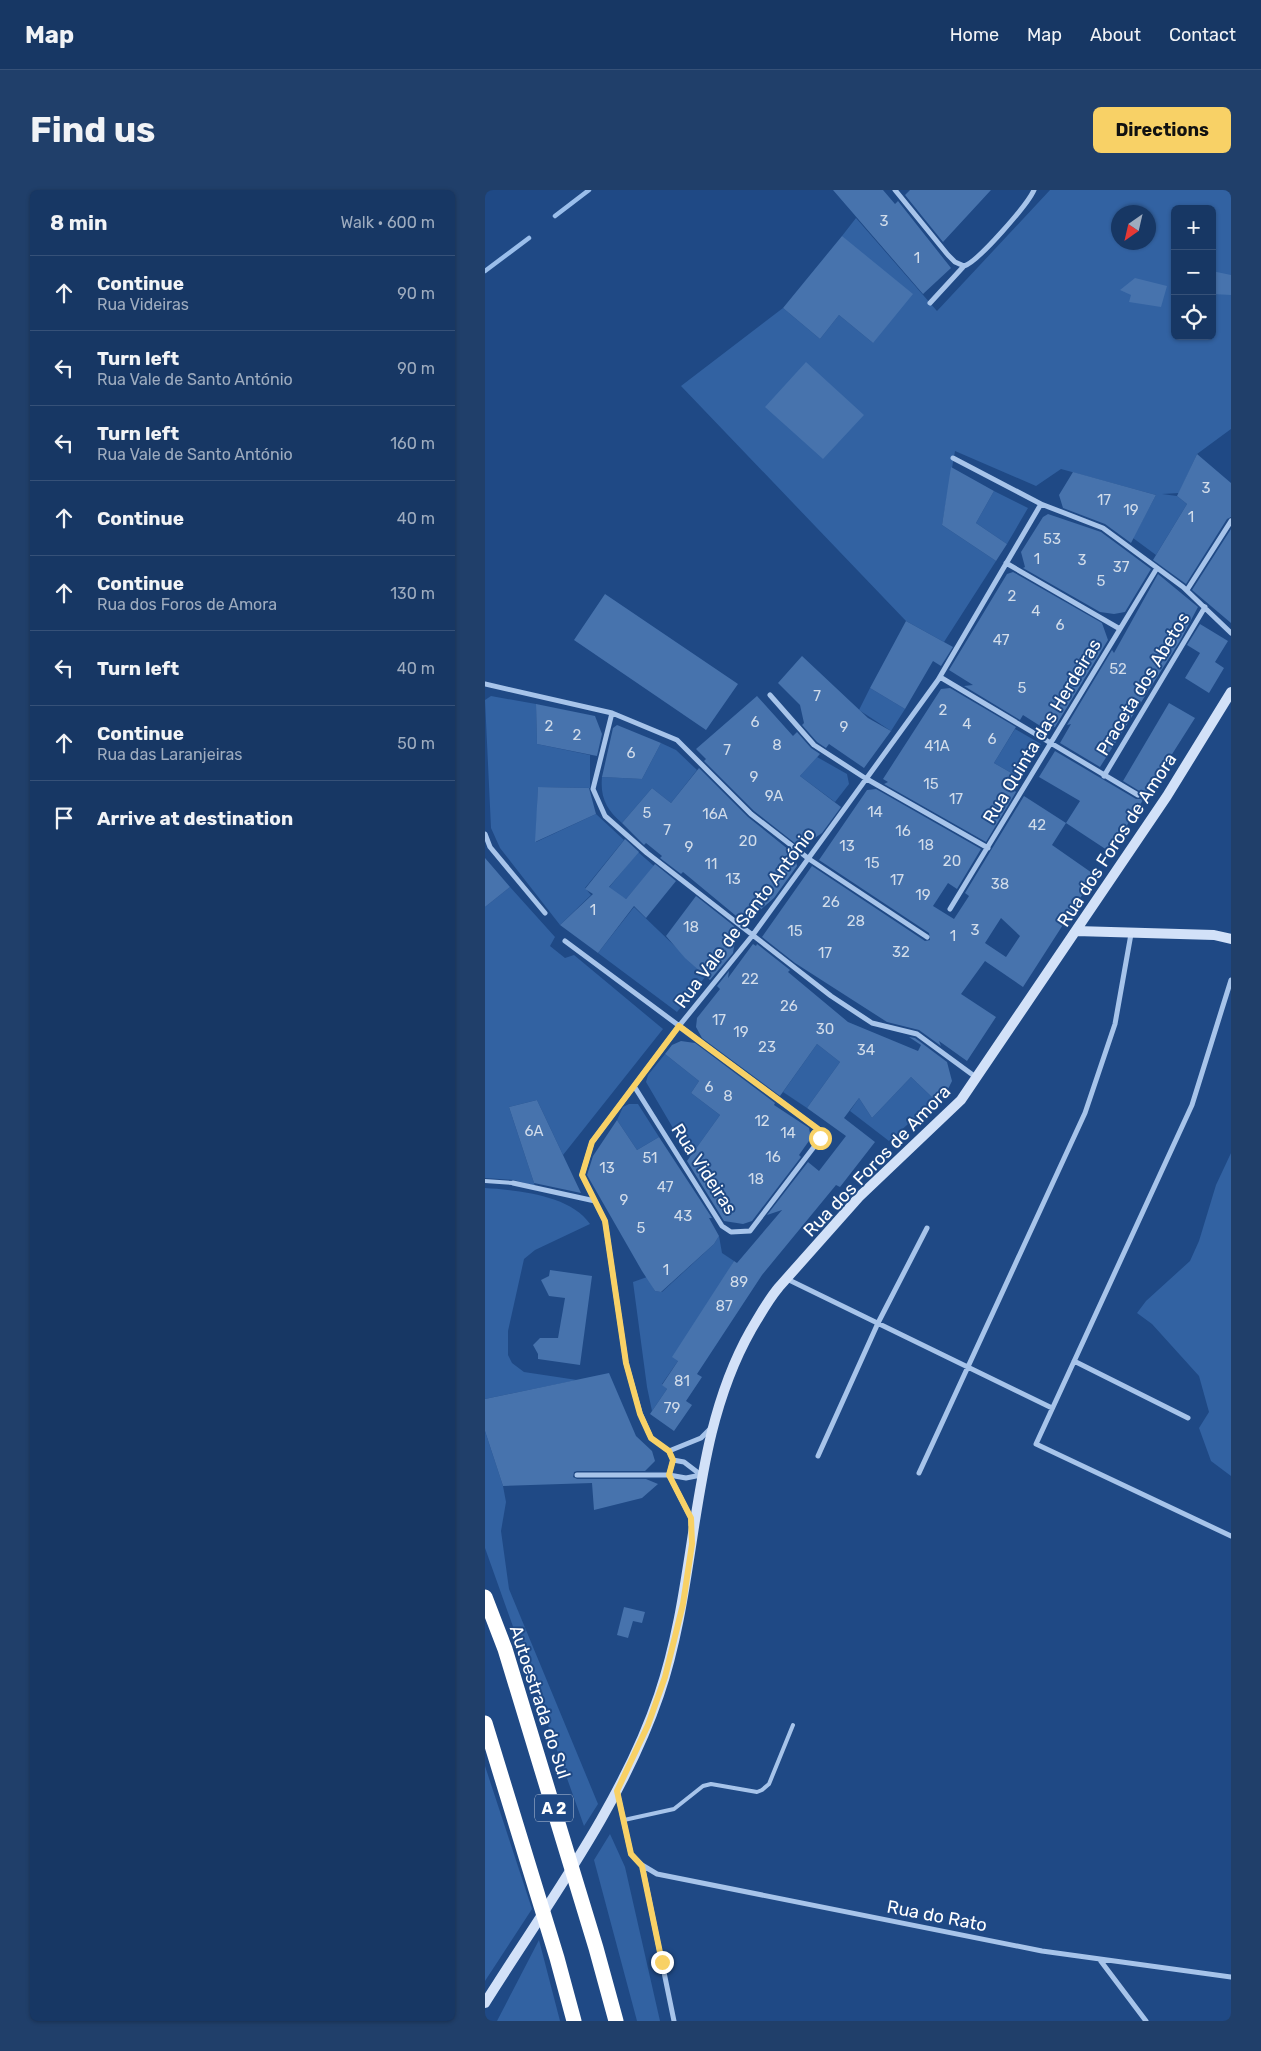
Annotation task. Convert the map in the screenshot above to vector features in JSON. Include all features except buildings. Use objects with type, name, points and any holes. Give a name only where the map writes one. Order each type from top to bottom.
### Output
[{"type":"highway","name":"Autoestrada do Sul","points":[[485,1597],[508,1658],[596,1948],[616,2021]]},
{"type":"highway","name":"A 2","points":[[485,1723],[557,1958],[573,2021]]},
{"type":"main road","name":"Rua dos Foros de Amora","points":[[487,2000],[593,1832],[617,1791],[648,1725],[665,1677],[683,1604],[702,1476],[713,1425],[725,1384],[738,1354],[769,1299],[859,1197],[961,1100],[1167,796],[1231,692]]},
{"type":"main road","points":[[1076,931],[1214,935],[1231,939]]},
{"type":"street","points":[[895,190],[948,255],[955,262],[964,266]]},
{"type":"street","points":[[930,303],[964,266],[971,264],[986,248],[1027,202],[1034,190]]},
{"type":"street","points":[[953,458],[1041,504],[1103,528],[1187,590],[1231,633]]},
{"type":"street","name":"Rua Vale de Santo António","points":[[673,1460],[669,1451],[651,1438],[640,1414],[626,1363],[605,1221],[582,1175],[592,1142],[679,1026],[752,936],[940,677],[1041,504]]},
{"type":"street","name":"Praceta dos Abetos","points":[[1187,590],[1231,521]]},
{"type":"street","points":[[1006,563],[1120,629]]},
{"type":"street","name":"Rua Quinta das Herdeiras","points":[[951,909],[1157,568]]},
{"type":"street","name":"Praceta dos Abetos","points":[[1105,776],[1205,607]]},
{"type":"street","points":[[940,677],[1138,795]]},
{"type":"street","points":[[485,684],[612,712],[677,740],[751,814],[809,859],[927,937]]},
{"type":"street","points":[[770,695],[814,745],[865,778],[987,848]]},
{"type":"street","points":[[612,712],[593,788],[605,816],[647,853],[831,996],[873,1023],[917,1034],[977,1078]]},
{"type":"street","points":[[485,834],[490,848],[545,913]]},
{"type":"street","points":[[919,1472],[1085,1112],[1115,1024],[1131,934]]},
{"type":"street","name":"Rua Videiras","points":[[565,941],[818,1129],[820,1138],[750,1231],[731,1232],[722,1226],[634,1086]]},
{"type":"street","points":[[1231,980],[1192,1105],[1036,1444],[1231,1536]]},
{"type":"street","points":[[513,1183],[595,1201]]},
{"type":"street","points":[[818,1456],[877,1323],[927,1228]]},
{"type":"street","points":[[787,1279],[1053,1408]]},
{"type":"street","points":[[1074,1361],[1189,1418]]},
{"type":"street","points":[[669,1451],[701,1438],[713,1425]]},
{"type":"street","points":[[692,1544],[691,1518],[669,1475],[673,1460],[684,1462],[702,1476]]},
{"type":"street","points":[[577,1475],[669,1475],[686,1478],[702,1476]]},
{"type":"street","points":[[617,1791],[631,1854],[642,1866],[674,2021]]},
{"type":"street","name":"Rua do Rato","points":[[642,1866],[657,1874],[1042,1951],[1231,1977]]},
{"type":"street","points":[[1099,1960],[1146,2021]]},
{"type":"lane","points":[[485,1181],[513,1183]]},
{"type":"lane","points":[[623,1820],[674,1810],[703,1786],[711,1784],[757,1792],[762,1790],[769,1784],[793,1724]]},
{"type":"shaded area","points":[[1050,190],[1231,190],[1231,429],[1197,454],[1179,493],[1162,494],[1177,496],[1187,504],[1156,555],[1133,538],[1156,495],[1061,469],[1036,486],[955,451],[942,525],[996,561],[944,642],[906,621],[681,386],[783,308],[820,339],[839,315],[873,343],[842,236],[856,218],[937,311]]},
{"type":"shaded area","points":[[994,491],[1028,508],[1007,544],[976,523]]},
{"type":"shaded area","points":[[870,688],[905,709],[891,731],[859,710]]},
{"type":"shaded area","points":[[491,696],[536,704],[537,744],[590,755],[590,788],[538,787],[536,842],[596,814],[624,840],[585,888],[591,895],[560,925],[500,848],[491,828],[485,700]]},
{"type":"shaded area","points":[[1015,729],[1041,744],[1020,778],[994,763]]},
{"type":"shaded area","points":[[661,743],[676,750],[697,770],[671,803],[652,788],[622,823],[612,813],[603,797],[602,777],[642,779]]},
{"type":"shaded area","points":[[817,757],[847,774],[849,784],[835,802],[800,776]]},
{"type":"shaded area","points":[[638,852],[654,866],[626,899],[607,890]]},
{"type":"shaded area","points":[[510,887],[555,937],[550,946],[565,958],[574,955],[663,1029],[563,1155],[537,1100],[509,1107],[535,1186],[514,1180],[485,1178],[485,907]]},
{"type":"shaded area","points":[[634,907],[706,976],[677,1012],[598,953]]},
{"type":"shaded area","points":[[817,1044],[840,1062],[807,1108],[783,1092]]},
{"type":"shaded area","points":[[665,1054],[699,1081],[691,1093],[720,1115],[690,1157],[646,1082],[648,1075]]},
{"type":"shaded area","points":[[911,1077],[935,1100],[889,1141],[850,1111],[859,1098],[872,1118]]},
{"type":"shaded area","points":[[629,1104],[638,1104],[659,1137],[637,1150],[617,1120],[623,1107]]},
{"type":"shaded area","points":[[1231,1153],[1231,1476],[1211,1461],[1199,1428],[1209,1412],[1199,1376],[1152,1324],[1137,1313],[1146,1301],[1190,1261],[1199,1241],[1216,1185]]},
{"type":"shaded area","points":[[485,1188],[512,1190],[557,1200],[581,1214],[590,1224],[535,1250],[524,1259],[508,1331],[508,1355],[512,1363],[524,1372],[577,1380],[485,1399]]},
{"type":"shaded area","points":[[719,1236],[722,1253],[734,1261],[678,1361],[662,1384],[667,1389],[652,1411],[633,1282],[647,1277],[655,1291],[662,1292],[714,1244]]},
{"type":"shaded area","points":[[485,1431],[503,1486],[506,1502],[501,1531],[509,1589],[598,1804],[584,1826],[485,1548]]},
{"type":"shaded area","points":[[485,1766],[532,1909],[485,1981]]},
{"type":"shaded area","points":[[610,1834],[625,1867],[660,2021],[637,2021],[594,1860]]},
{"type":"shaded area","points":[[539,1940],[560,2021],[497,2021]]},
{"type":"waterway","points":[[555,216],[589,190]]},
{"type":"waterway","points":[[485,271],[529,238]]},
{"type":"route","points":[[662,1962],[642,1866],[631,1854],[617,1791],[632,1763],[648,1725],[665,1677],[683,1604],[692,1544],[691,1518],[669,1475],[673,1460],[669,1451],[651,1438],[640,1414],[626,1363],[617,1291],[605,1221],[582,1175],[592,1142],[679,1026],[818,1129],[820,1138]]}]
